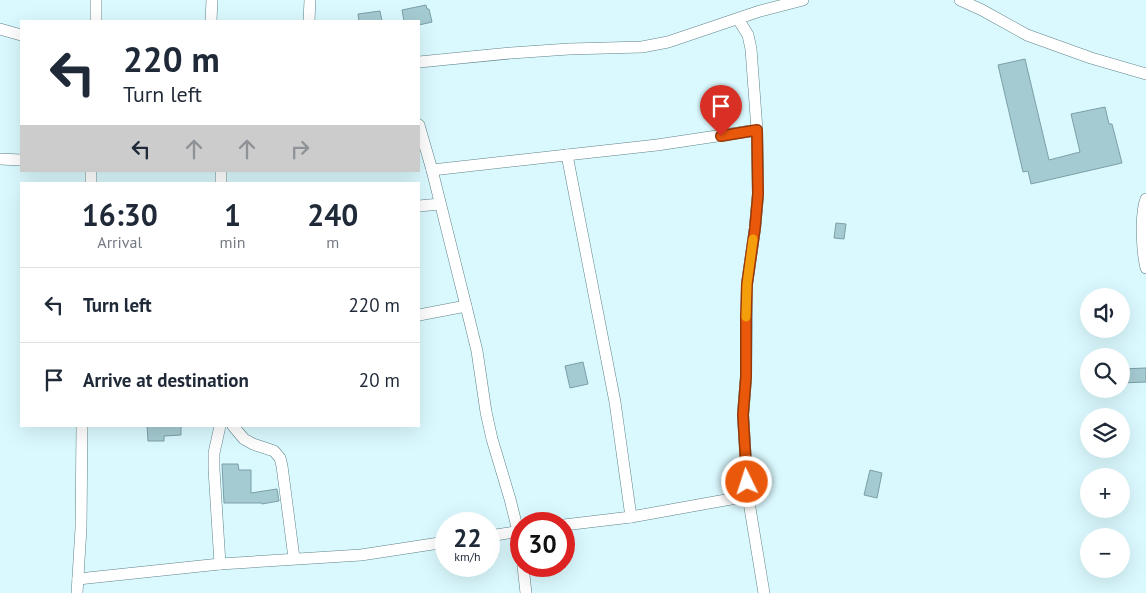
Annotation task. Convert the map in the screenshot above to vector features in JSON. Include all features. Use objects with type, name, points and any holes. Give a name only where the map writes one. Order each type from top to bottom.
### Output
[{"type":"street","points":[[96,0],[96,20]]},
{"type":"street","points":[[211,20],[212,0]]},
{"type":"street","points":[[309,20],[310,0]]},
{"type":"street","points":[[420,62],[569,49],[642,47],[668,42],[788,3],[803,0]]},
{"type":"street","points":[[960,0],[1027,34],[1091,58],[1146,74]]},
{"type":"street","points":[[738,19],[748,35],[751,48],[757,130],[758,194],[747,284],[746,377],[743,415],[748,496],[764,593]]},
{"type":"street","points":[[0,29],[20,34]]},
{"type":"street","points":[[420,128],[477,351],[488,421],[498,462],[514,512]]},
{"type":"street","points":[[432,170],[666,144],[757,130]]},
{"type":"street","points":[[567,155],[615,402],[631,516]]},
{"type":"street","points":[[0,158],[20,160]]},
{"type":"street","points":[[1146,200],[1143,209],[1146,268]]},
{"type":"street","points":[[420,206],[440,204]]},
{"type":"street","points":[[420,315],[466,306]]},
{"type":"street","points":[[77,593],[81,528],[82,427]]},
{"type":"street","points":[[220,427],[214,453],[214,469],[220,564]]},
{"type":"street","points":[[234,427],[244,439],[274,451],[280,458],[294,558]]},
{"type":"street","points":[[575,524],[748,496]]},
{"type":"street","points":[[78,578],[220,564],[361,555],[435,544]]},
{"type":"street","points":[[524,577],[526,593]]},
{"type":"building","points":[[426,5],[432,22],[420,25],[420,20],[404,20],[402,10]]},
{"type":"building","points":[[380,11],[382,20],[359,20],[358,14]]},
{"type":"building","points":[[1025,59],[1049,160],[1080,152],[1071,114],[1105,107],[1109,124],[1112,124],[1122,163],[1031,184],[1028,171],[1023,172],[998,65]]},
{"type":"building","points":[[836,223],[846,224],[844,239],[834,238]]},
{"type":"building","points":[[583,362],[588,384],[570,388],[565,366]]},
{"type":"building","points":[[1146,368],[1146,382],[1130,383],[1130,369]]},
{"type":"building","points":[[147,427],[181,427],[181,435],[164,436],[164,441],[148,441]]},
{"type":"building","points":[[222,464],[238,464],[239,470],[251,470],[251,493],[277,489],[279,501],[262,504],[224,503]]},
{"type":"building","points":[[870,470],[882,473],[877,498],[864,495]]},
{"type":"slow traffic","points":[[746,317],[747,284],[753,239]]},
{"type":"route","points":[[721,136],[757,130],[758,194],[747,284],[746,377],[743,415],[747,482]]}]
